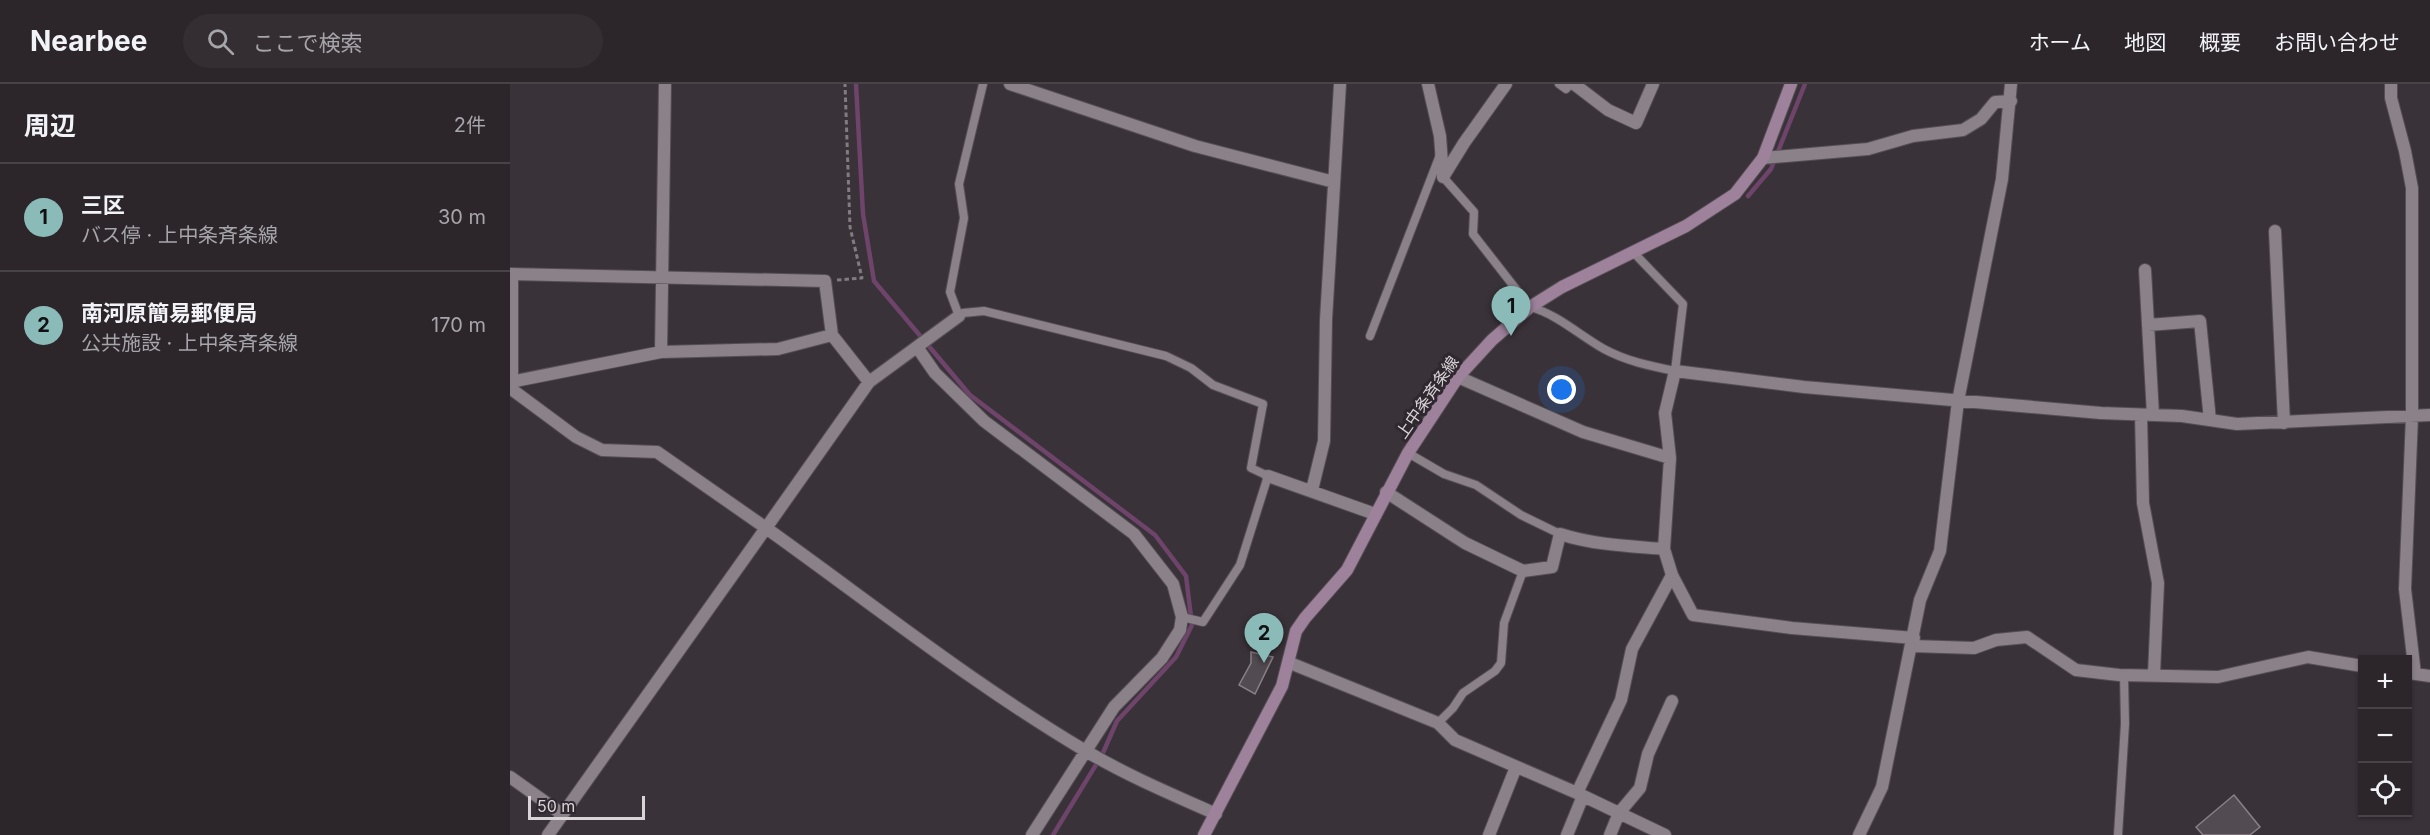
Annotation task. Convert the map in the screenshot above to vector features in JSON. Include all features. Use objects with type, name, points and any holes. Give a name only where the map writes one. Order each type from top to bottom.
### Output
[{"type":"main road","name":"上中条斉条線","points":[[1204,835],[1282,686],[1290,663],[1296,631],[1347,570],[1408,453],[1458,377],[1492,340],[1530,307],[1562,286],[1634,253],[1714,209],[1742,187],[1763,158],[1791,84]]},
{"type":"street","points":[[661,352],[665,84]]},
{"type":"street","points":[[1010,84],[1195,146],[1334,182]]},
{"type":"street","points":[[1312,489],[1324,441],[1326,320],[1340,84]]},
{"type":"street","points":[[1428,84],[1441,152],[1443,177]]},
{"type":"street","points":[[1443,177],[1506,84]]},
{"type":"street","points":[[1572,84],[1608,110],[1636,123],[1653,84]]},
{"type":"street","points":[[1859,835],[1882,787],[1920,600],[1940,551],[1958,401],[2002,179],[2011,84]]},
{"type":"street","points":[[2391,84],[2391,98],[2405,150],[2412,188],[2412,416],[2406,589],[2410,655]]},
{"type":"street","points":[[1763,158],[1868,149],[1913,136],[1963,130],[1981,119],[1995,102],[2011,101]]},
{"type":"street","points":[[2275,231],[2284,423]]},
{"type":"street","points":[[2145,270],[2148,325],[2143,503],[2158,583],[2154,674]]},
{"type":"street","points":[[511,384],[511,274],[825,281],[832,335],[869,382]]},
{"type":"street","points":[[548,835],[869,382],[959,316]]},
{"type":"street","points":[[2148,325],[2200,321],[2210,420]]},
{"type":"street","points":[[511,384],[661,352],[778,349],[832,335]]},
{"type":"street","points":[[917,347],[935,373],[984,421],[1134,534],[1173,584],[1182,617],[1180,630],[1162,658],[1114,707],[1032,835]]},
{"type":"street","points":[[2358,665],[2308,657],[2218,677],[2124,675],[2076,670],[2027,637],[1996,640],[1974,648],[1700,618],[1693,615],[1672,574],[1664,549],[1670,458],[1665,413],[1675,371],[1958,401],[2237,424],[2430,415]]},
{"type":"street","points":[[1458,377],[1583,432],[1670,458]]},
{"type":"street","points":[[511,384],[576,437],[602,450],[657,452],[1001,697],[1085,750],[1133,776],[1216,814]]},
{"type":"street","points":[[1268,476],[1312,489],[1375,514]]},
{"type":"street","points":[[1386,492],[1465,543],[1523,571],[1551,567],[1560,534],[1609,544],[1664,549]]},
{"type":"street","points":[[1567,835],[1580,794],[1621,700],[1632,649],[1672,574]]},
{"type":"street","points":[[1290,663],[1438,723],[1455,740],[1580,794],[1657,833]]},
{"type":"street","points":[[2412,674],[2430,676]]},
{"type":"street","points":[[1610,835],[1619,813],[1640,788],[1648,754],[1672,701]]},
{"type":"street","points":[[1489,835],[1516,767]]},
{"type":"street","points":[[510,777],[562,814]]},
{"type":"lane","points":[[983,84],[959,184],[964,218],[951,292],[959,316],[963,313],[984,311],[1166,356],[1191,368],[1213,385],[1263,404],[1251,468],[1268,476],[1240,566],[1203,622],[1182,617]]},
{"type":"lane","points":[[1559,84],[1566,89],[1572,84]]},
{"type":"lane","points":[[1370,336],[1441,152]]},
{"type":"lane","points":[[1443,177],[1474,212],[1473,234],[1530,307],[1543,310],[1605,349],[1642,365],[1675,371],[1683,304],[1634,253]]},
{"type":"lane","points":[[1408,453],[1444,474],[1476,485],[1521,515],[1560,534]]},
{"type":"lane","points":[[1438,723],[1453,708],[1463,693],[1495,671],[1501,663],[1504,622],[1523,571]]},
{"type":"lane","points":[[2118,835],[2125,724],[2124,675]]},
{"type":"path","points":[[825,281],[862,279],[850,227],[845,84]]},
{"type":"building","points":[[1251,652],[1273,657],[1255,694],[1239,685],[1251,663]]},
{"type":"building","points":[[2234,795],[2260,827],[2250,835],[2203,835],[2196,827]]},
{"type":"waterway","points":[[856,84],[863,214],[874,281],[970,395],[1155,535],[1186,576],[1192,625],[1176,657],[1117,721],[1102,755],[1053,835]]},
{"type":"waterway","points":[[1748,196],[1771,169],[1805,84]]},
{"type":"place","name":"三区","points":[[1511,336]]},
{"type":"place","name":"南河原簡易郵便局","points":[[1264,663]]}]
